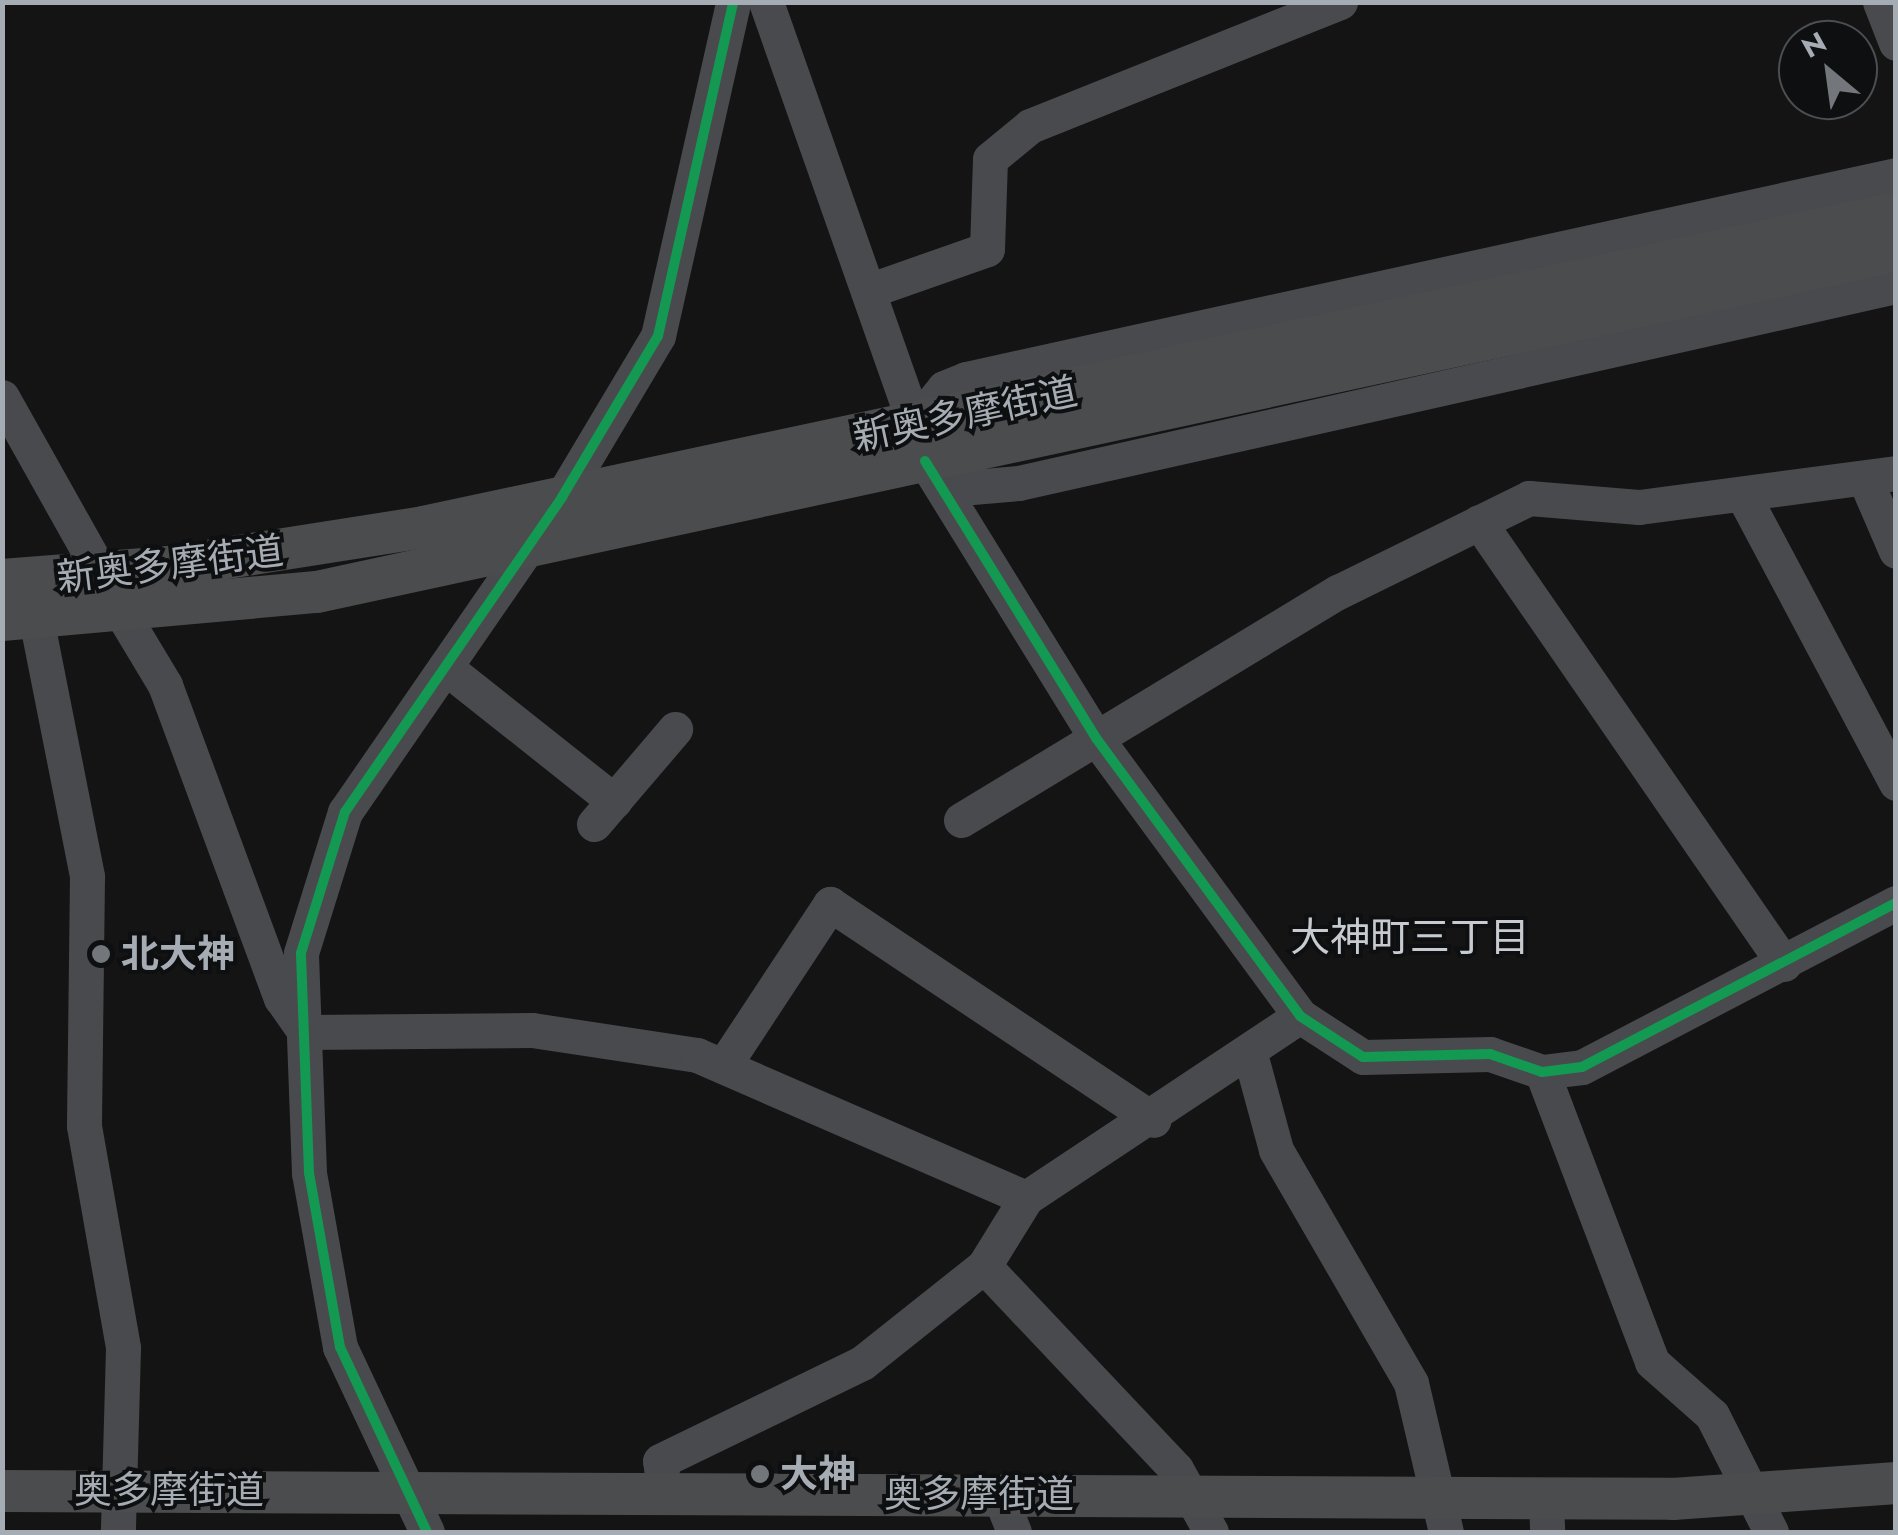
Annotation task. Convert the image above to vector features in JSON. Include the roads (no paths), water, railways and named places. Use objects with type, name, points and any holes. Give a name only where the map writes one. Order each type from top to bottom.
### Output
[{"type":"main road","name":"新奥多摩街道","points":[[17,600],[102,574],[327,546],[562,497],[930,458],[1896,213]]},
{"type":"main road","name":"新奥多摩街道","points":[[17,600],[123,614],[318,592],[1896,251]]},
{"type":"main road","name":"奥多摩街道","points":[[2,1491],[664,1492],[1007,1514],[1192,1495],[1441,1515],[1765,1515],[1896,1483]]},
{"type":"street","points":[[427,1532],[404,1492],[340,1347],[309,1173],[301,953],[346,812],[518,550],[562,497],[658,336],[733,2]]},
{"type":"street","points":[[766,2],[930,458],[1096,738],[1300,1016],[1363,1057],[1490,1054],[1542,1072],[1582,1067],[1896,904]]},
{"type":"street","points":[[868,291],[987,249],[990,159],[1030,126],[1340,2]]},
{"type":"street","points":[[1880,2],[1896,43]]},
{"type":"street","points":[[930,458],[936,395],[966,379],[1896,176]]},
{"type":"street","points":[[930,458],[1019,483],[1896,286]]},
{"type":"street","points":[[2,397],[102,574]]},
{"type":"street","points":[[961,820],[1338,592],[1529,498],[1639,507],[1744,497],[1880,476],[1896,551]]},
{"type":"street","points":[[1744,497],[1896,784]]},
{"type":"street","points":[[1479,522],[1784,964]]},
{"type":"street","points":[[17,600],[87,878],[84,1126],[123,1348],[124,1489],[118,1532]]},
{"type":"street","points":[[123,614],[164,685],[281,998],[305,1032]]},
{"type":"street","points":[[444,667],[604,812],[675,730]]},
{"type":"street","points":[[724,1066],[830,904],[1154,1120]]},
{"type":"street","points":[[664,1492],[660,1460],[862,1363],[984,1266],[1026,1198],[1154,1120],[1300,1016]]},
{"type":"street","points":[[305,1032],[532,1030],[724,1066],[1026,1198]]},
{"type":"street","points":[[1250,1054],[1276,1150],[1411,1383],[1441,1515]]},
{"type":"street","points":[[1542,1072],[1652,1362],[1712,1416],[1765,1515]]},
{"type":"street","points":[[984,1266],[1192,1495],[1211,1532]]},
{"type":"place","name":"北大神","points":[[101,954]]},
{"type":"place","name":"大神","points":[[760,1474]]},
{"type":"district","name":"大神町三丁目","points":[[1410,937]]}]
